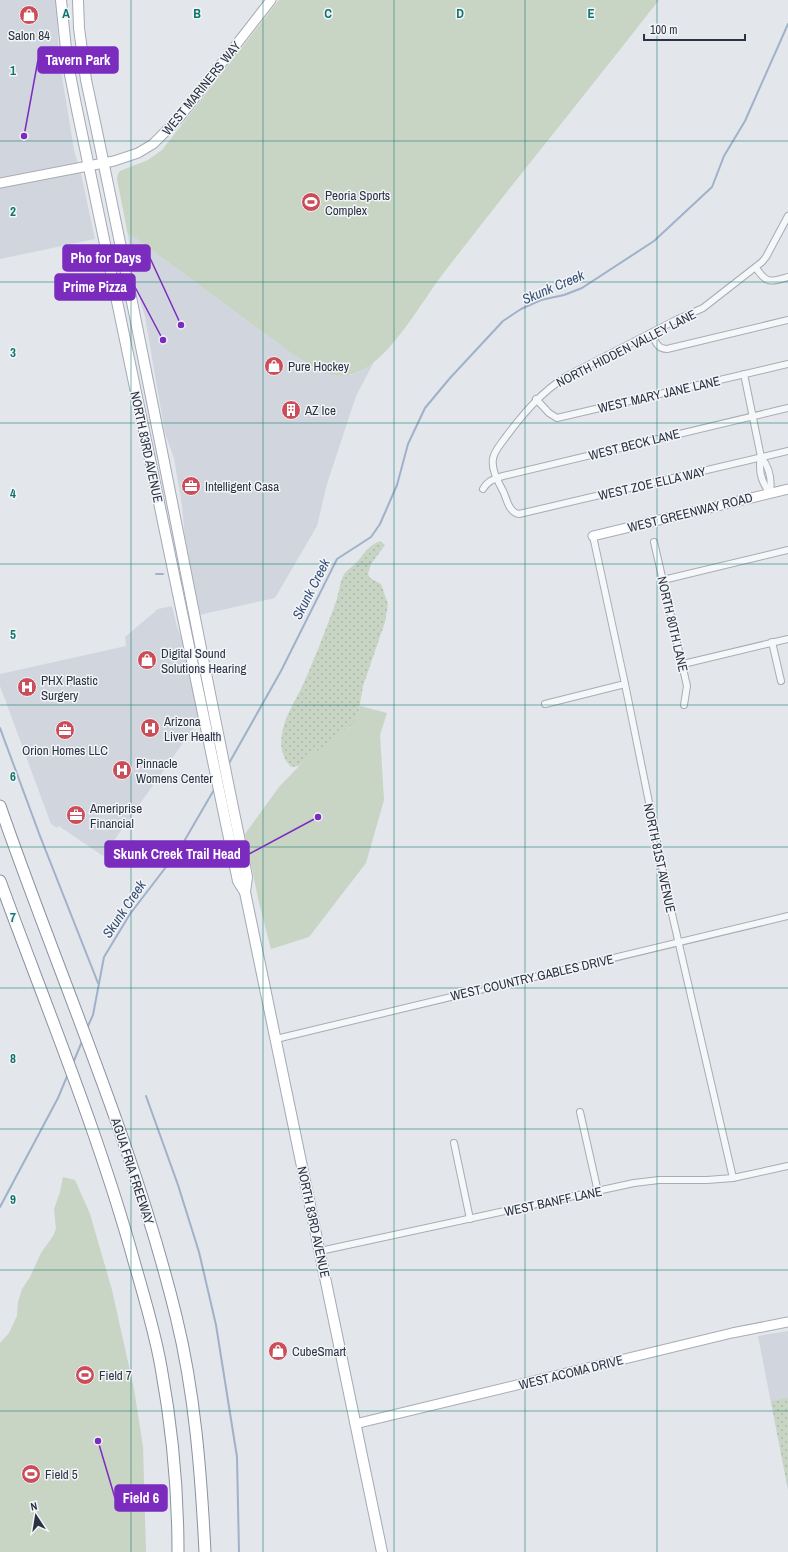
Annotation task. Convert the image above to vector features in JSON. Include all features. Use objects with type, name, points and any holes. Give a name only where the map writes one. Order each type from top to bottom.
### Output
[{"type":"highway","name":"AGUA FRIA FREEWAY","points":[[0,806],[49,942],[109,1099],[155,1237],[176,1317],[190,1387],[198,1447],[205,1552]]},
{"type":"highway","name":"AGUA FRIA FREEWAY","points":[[0,881],[95,1136],[119,1206],[148,1309],[161,1366],[175,1480],[178,1552]]},
{"type":"main road","name":"NORTH 83RD AVENUE","points":[[62,0],[67,59],[88,166],[236,872],[238,881],[245,892]]},
{"type":"main road","name":"NORTH 83RD AVENUE","points":[[78,0],[78,17],[86,80],[168,475],[212,707],[244,861],[247,877],[245,892],[382,1552]]},
{"type":"street","name":"WEST MARINERS WAY","points":[[0,183],[104,163],[138,153],[153,144],[162,137],[180,118],[271,0]]},
{"type":"street","name":"NORTH HIDDEN VALLEY LANE","points":[[516,514],[510,508],[496,478],[492,466],[493,456],[536,399],[567,376],[703,308],[756,268],[766,257],[786,225],[788,216]]},
{"type":"street","points":[[756,268],[764,279],[770,281],[788,277]]},
{"type":"street","points":[[652,333],[658,346],[662,349],[667,349],[788,320]]},
{"type":"street","name":"WEST MARY JANE LANE","points":[[536,399],[549,413],[557,418],[788,364]]},
{"type":"street","points":[[744,374],[761,457],[768,466],[771,482],[770,493]]},
{"type":"street","name":"WEST BECK LANE","points":[[484,489],[485,485],[496,478],[788,408]]},
{"type":"street","name":"WEST ZOE ELLA WAY","points":[[516,514],[523,514],[788,451]]},
{"type":"street","name":"WEST GREENWAY ROAD","points":[[593,536],[788,489]]},
{"type":"street","name":"NORTH 81ST AVENUE","points":[[593,536],[678,943],[734,1178]]},
{"type":"street","name":"NORTH 80TH LANE","points":[[654,542],[683,664],[687,686],[684,705]]},
{"type":"street","points":[[663,580],[788,550]]},
{"type":"street","points":[[683,664],[788,639]]},
{"type":"street","points":[[772,642],[781,681]]},
{"type":"street","points":[[545,704],[625,684]]},
{"type":"street","name":"WEST COUNTRY GABLES DRIVE","points":[[276,1039],[788,916]]},
{"type":"street","points":[[580,1112],[598,1192]]},
{"type":"street","points":[[454,1143],[470,1219]]},
{"type":"street","name":"WEST BANFF LANE","points":[[320,1251],[634,1183],[659,1180],[708,1180],[734,1178],[788,1166]]},
{"type":"street","name":"WEST ACOMA DRIVE","points":[[355,1424],[725,1335],[788,1322]]},
{"type":"shaded area","points":[[0,0],[56,0],[59,58],[74,150],[81,174],[95,239],[0,259]]},
{"type":"shaded area","points":[[130,234],[313,368],[350,375],[359,372],[374,362],[356,396],[327,484],[317,526],[275,598],[199,615],[185,540],[182,505],[174,458],[165,433],[145,317],[135,283],[128,235]]},
{"type":"shaded area","points":[[172,606],[177,627],[185,648],[200,722],[197,723],[103,856],[59,826],[57,828],[51,824],[0,686],[0,674],[126,646],[125,637],[158,609]]},
{"type":"shaded area","points":[[788,1331],[788,1490],[758,1336]]},
{"type":"green space","name":"Peoria Sports Complex","points":[[279,0],[659,0],[442,275],[393,343],[370,365],[349,375],[324,372],[301,360],[130,234],[128,235],[117,179],[120,171],[148,160],[162,150]]},
{"type":"green space","points":[[380,541],[385,545],[371,564],[368,574],[370,578],[381,584],[388,604],[385,622],[363,686],[358,715],[355,722],[339,736],[299,766],[291,767],[284,756],[281,744],[283,728],[287,716],[315,657],[336,602],[343,576],[368,549]]},
{"type":"green space","points":[[360,706],[387,713],[380,735],[384,800],[366,863],[309,937],[271,949],[259,903],[245,834],[279,787],[305,760],[350,727],[358,715]]},
{"type":"green space","points":[[63,1177],[75,1180],[90,1214],[112,1290],[134,1389],[143,1447],[146,1552],[0,1552],[0,1343],[9,1333],[17,1316],[18,1302],[22,1289],[30,1277],[41,1253],[56,1229],[54,1209]]},
{"type":"green space","points":[[788,1398],[788,1489],[771,1401]]},
{"type":"waterway","name":"Skunk Creek","points":[[228,765],[281,671],[337,559],[371,537],[380,524],[397,485],[408,444],[425,408],[450,378],[503,321],[521,309],[541,300],[564,295],[582,288],[654,241],[712,187],[724,156],[745,121],[788,24]]},
{"type":"waterway","points":[[156,574],[163,574]]},
{"type":"waterway","points":[[0,728],[40,836],[98,983]]},
{"type":"waterway","name":"Skunk Creek","points":[[87,1028],[93,1015],[104,957],[130,914],[179,850],[215,788]]},
{"type":"waterway","name":"Skunk Creek","points":[[73,1063],[83,1039]]},
{"type":"waterway","name":"Skunk Creek","points":[[0,1207],[58,1098],[68,1074]]},
{"type":"waterway","points":[[146,1096],[178,1185],[199,1252],[216,1325],[237,1457],[239,1552]]},
{"type":"place","name":"Salon 84","points":[[29,15]]},
{"type":"place","name":"Tavern Park","points":[[24,136]]},
{"type":"place","name":"Peoria Sports Complex","points":[[311,202]]},
{"type":"place","name":"Pho for Days","points":[[181,325]]},
{"type":"place","name":"Prime Pizza","points":[[163,340]]},
{"type":"place","name":"Pure Hockey","points":[[274,366]]},
{"type":"place","name":"AZ Ice","points":[[291,410]]},
{"type":"place","name":"Intelligent Casa","points":[[191,486]]},
{"type":"place","name":"Digital Sound Solutions Hearing","points":[[147,660]]},
{"type":"place","name":"PHX Plastic Surgery","points":[[27,687]]},
{"type":"place","name":"Arizona Liver Health","points":[[150,728]]},
{"type":"place","name":"Orion Homes LLC","points":[[65,730]]},
{"type":"place","name":"Pinnacle Womens Center","points":[[122,770]]},
{"type":"place","name":"Ameriprise Financial","points":[[76,815]]},
{"type":"place","name":"Skunk Creek Trail Head","points":[[318,817]]},
{"type":"place","name":"CubeSmart","points":[[278,1351]]},
{"type":"place","name":"Field 7","points":[[85,1375]]},
{"type":"place","name":"Field 6","points":[[98,1441]]},
{"type":"place","name":"Field 5","points":[[31,1474]]}]
